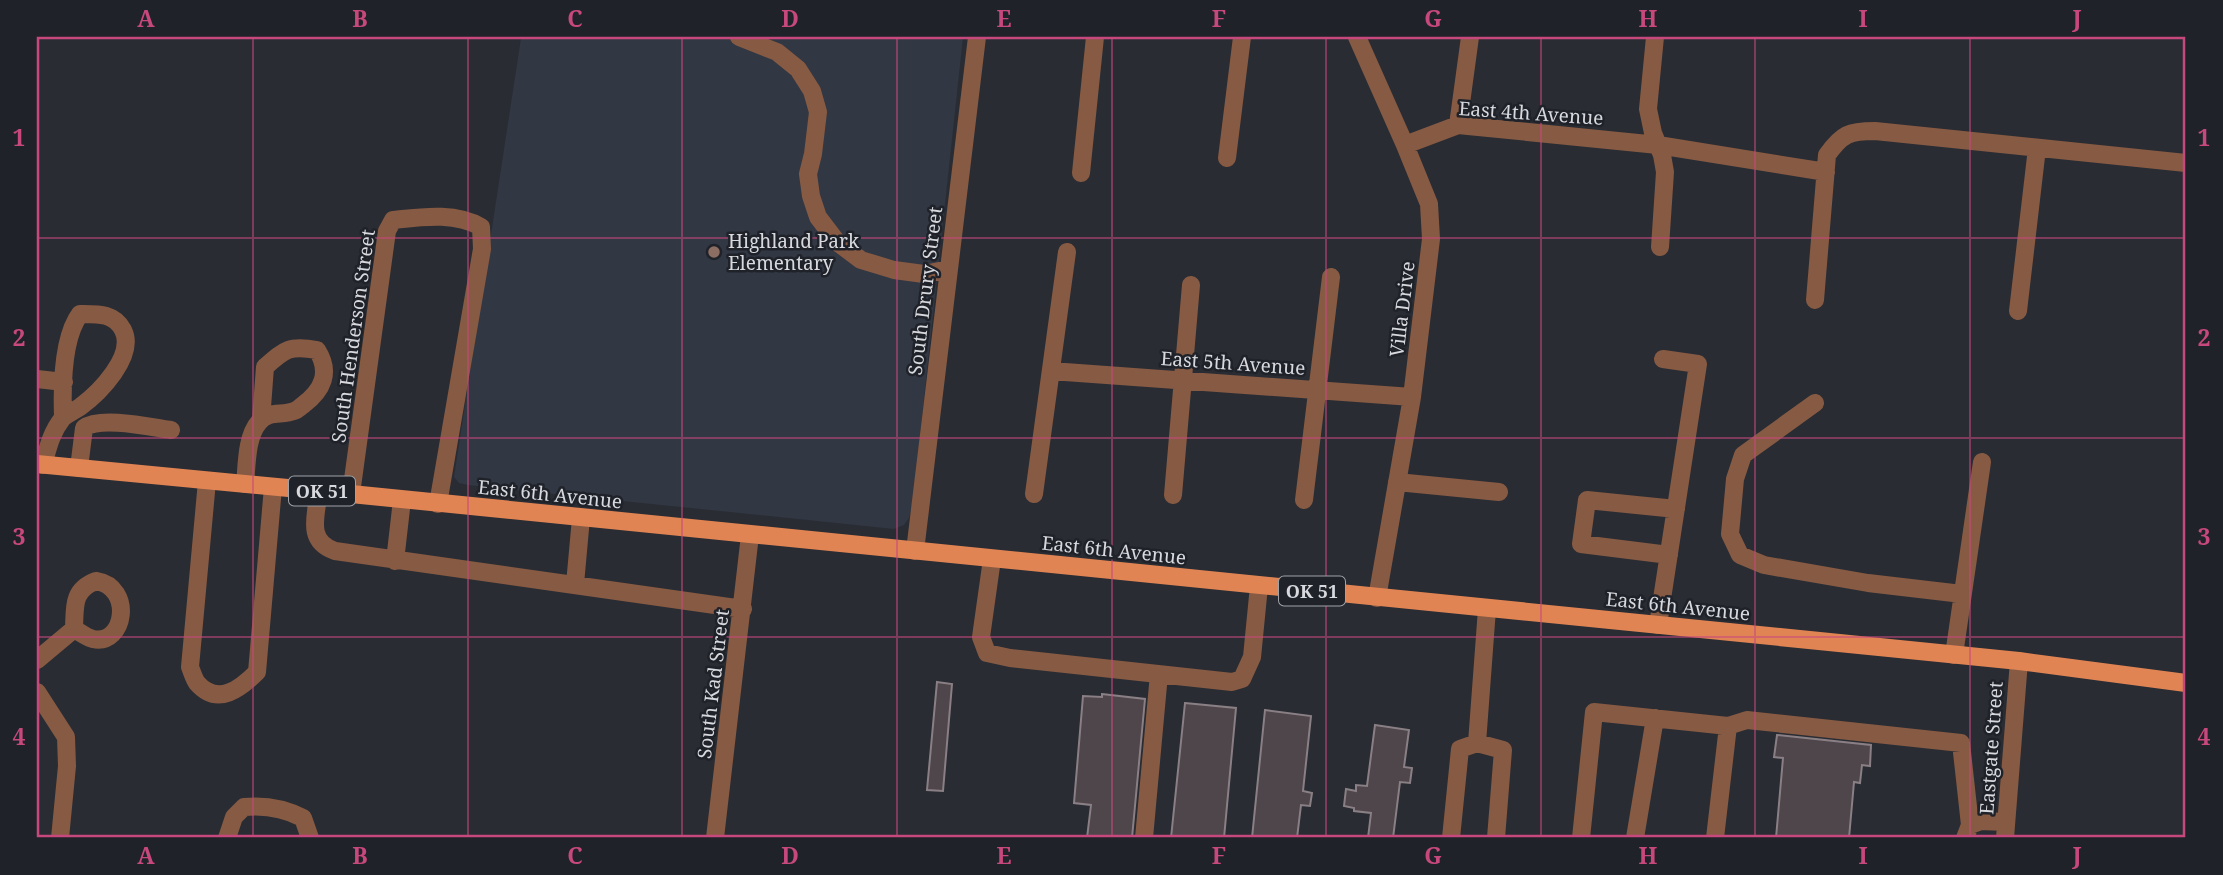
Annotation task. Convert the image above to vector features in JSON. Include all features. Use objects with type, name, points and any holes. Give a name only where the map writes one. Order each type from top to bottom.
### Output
[{"type":"main road","name":"East 6th Avenue","points":[[40,464],[2019,661],[2186,683]]},
{"type":"street","points":[[739,37],[776,44],[799,69],[812,91],[818,112],[808,174],[811,196],[818,217],[837,242],[861,260],[894,270],[924,274],[949,269]]},
{"type":"street","name":"South Drury Street","points":[[915,551],[977,37]]},
{"type":"street","points":[[1081,173],[1095,37]]},
{"type":"street","points":[[1227,158],[1242,37]]},
{"type":"street","name":"Villa Drive","points":[[1357,37],[1429,204],[1431,239],[1412,397],[1377,598]]},
{"type":"street","points":[[1458,125],[1469,37]]},
{"type":"street","points":[[1655,37],[1648,109],[1665,172],[1660,247]]},
{"type":"street","name":"East 4th Avenue","points":[[1405,145],[1458,125],[1658,145],[1826,172]]},
{"type":"street","points":[[1815,300],[1827,155],[1838,139],[1854,131],[2186,163]]},
{"type":"street","points":[[2018,311],[2037,148]]},
{"type":"street","name":"South Henderson Street","points":[[351,494],[387,231],[393,220],[438,216],[471,221],[481,227],[482,249],[438,503]]},
{"type":"street","points":[[1034,494],[1067,252]]},
{"type":"street","points":[[1304,500],[1331,277]]},
{"type":"street","points":[[1173,495],[1191,285]]},
{"type":"street","points":[[40,464],[50,438],[63,417],[82,406],[117,370],[125,350],[125,335],[113,318],[102,314],[80,314],[74,323],[64,382],[63,417]]},
{"type":"street","points":[[245,484],[253,432],[261,420],[274,413],[294,411],[314,397],[324,379],[324,362],[317,351],[303,347],[284,350],[265,367],[261,420]]},
{"type":"street","points":[[1658,625],[1698,364],[1663,359]]},
{"type":"street","name":"East 5th Avenue","points":[[1051,371],[1412,397]]},
{"type":"street","points":[[37,379],[64,382]]},
{"type":"street","points":[[1815,403],[1743,455],[1735,479],[1730,534],[1740,555],[1763,565],[1868,583],[1962,594]]},
{"type":"street","points":[[79,468],[84,428],[91,423],[171,430]]},
{"type":"street","points":[[1954,655],[1982,462]]},
{"type":"street","points":[[207,481],[190,667],[197,683],[212,693],[228,694],[244,685],[257,671],[273,487]]},
{"type":"street","points":[[1397,482],[1499,492]]},
{"type":"street","points":[[318,491],[315,531],[317,540],[324,548],[395,561],[743,609]]},
{"type":"street","points":[[395,561],[402,500]]},
{"type":"street","points":[[1669,555],[1581,544],[1587,500],[1676,509]]},
{"type":"street","points":[[575,584],[581,518]]},
{"type":"street","name":"South Kad Street","points":[[715,838],[750,535]]},
{"type":"street","points":[[992,559],[981,637],[987,653],[1010,658],[1231,682],[1242,678],[1252,657],[1259,586]]},
{"type":"street","points":[[1477,743],[1487,609]]},
{"type":"street","points":[[37,660],[74,629]]},
{"type":"street","name":"Eastgate Street","points":[[2006,830],[2019,661]]},
{"type":"street","points":[[1144,838],[1159,674]]},
{"type":"street","points":[[37,692],[66,737],[67,766],[60,838]]},
{"type":"street","points":[[1581,838],[1594,712],[1728,726],[1746,720],[1961,743],[1967,831]]},
{"type":"street","points":[[1635,838],[1654,718]]},
{"type":"street","points":[[1715,838],[1728,726]]},
{"type":"street","points":[[1451,838],[1460,750],[1477,743],[1503,750],[1496,838]]},
{"type":"street","points":[[227,838],[234,817],[244,807],[262,805],[303,818],[310,838]]},
{"type":"street","points":[[1967,831],[1981,821],[2006,830]]},
{"type":"shaded area","name":"Highland Park Elementary","points":[[518,37],[963,37],[913,501],[909,518],[904,525],[894,529],[468,485],[459,483],[454,477],[521,38]]},
{"type":"building","points":[[937,682],[952,684],[943,791],[927,790]]},
{"type":"building","points":[[1102,694],[1145,699],[1132,838],[1087,838],[1091,805],[1074,803],[1083,696],[1102,697]]},
{"type":"building","points":[[1185,703],[1236,708],[1224,838],[1171,838]]},
{"type":"building","points":[[1265,710],[1311,716],[1303,791],[1312,793],[1310,806],[1301,805],[1297,838],[1252,838]]},
{"type":"building","points":[[1375,725],[1409,730],[1404,767],[1412,768],[1410,783],[1400,782],[1393,838],[1368,838],[1371,813],[1354,811],[1354,808],[1344,806],[1346,789],[1356,791],[1356,785],[1367,786]]},
{"type":"building","points":[[1777,735],[1871,745],[1870,766],[1862,765],[1860,783],[1854,782],[1849,838],[1776,838],[1783,758],[1774,757]]},
{"type":"place","name":"Highland Park Elementary","points":[[714,252]]}]
